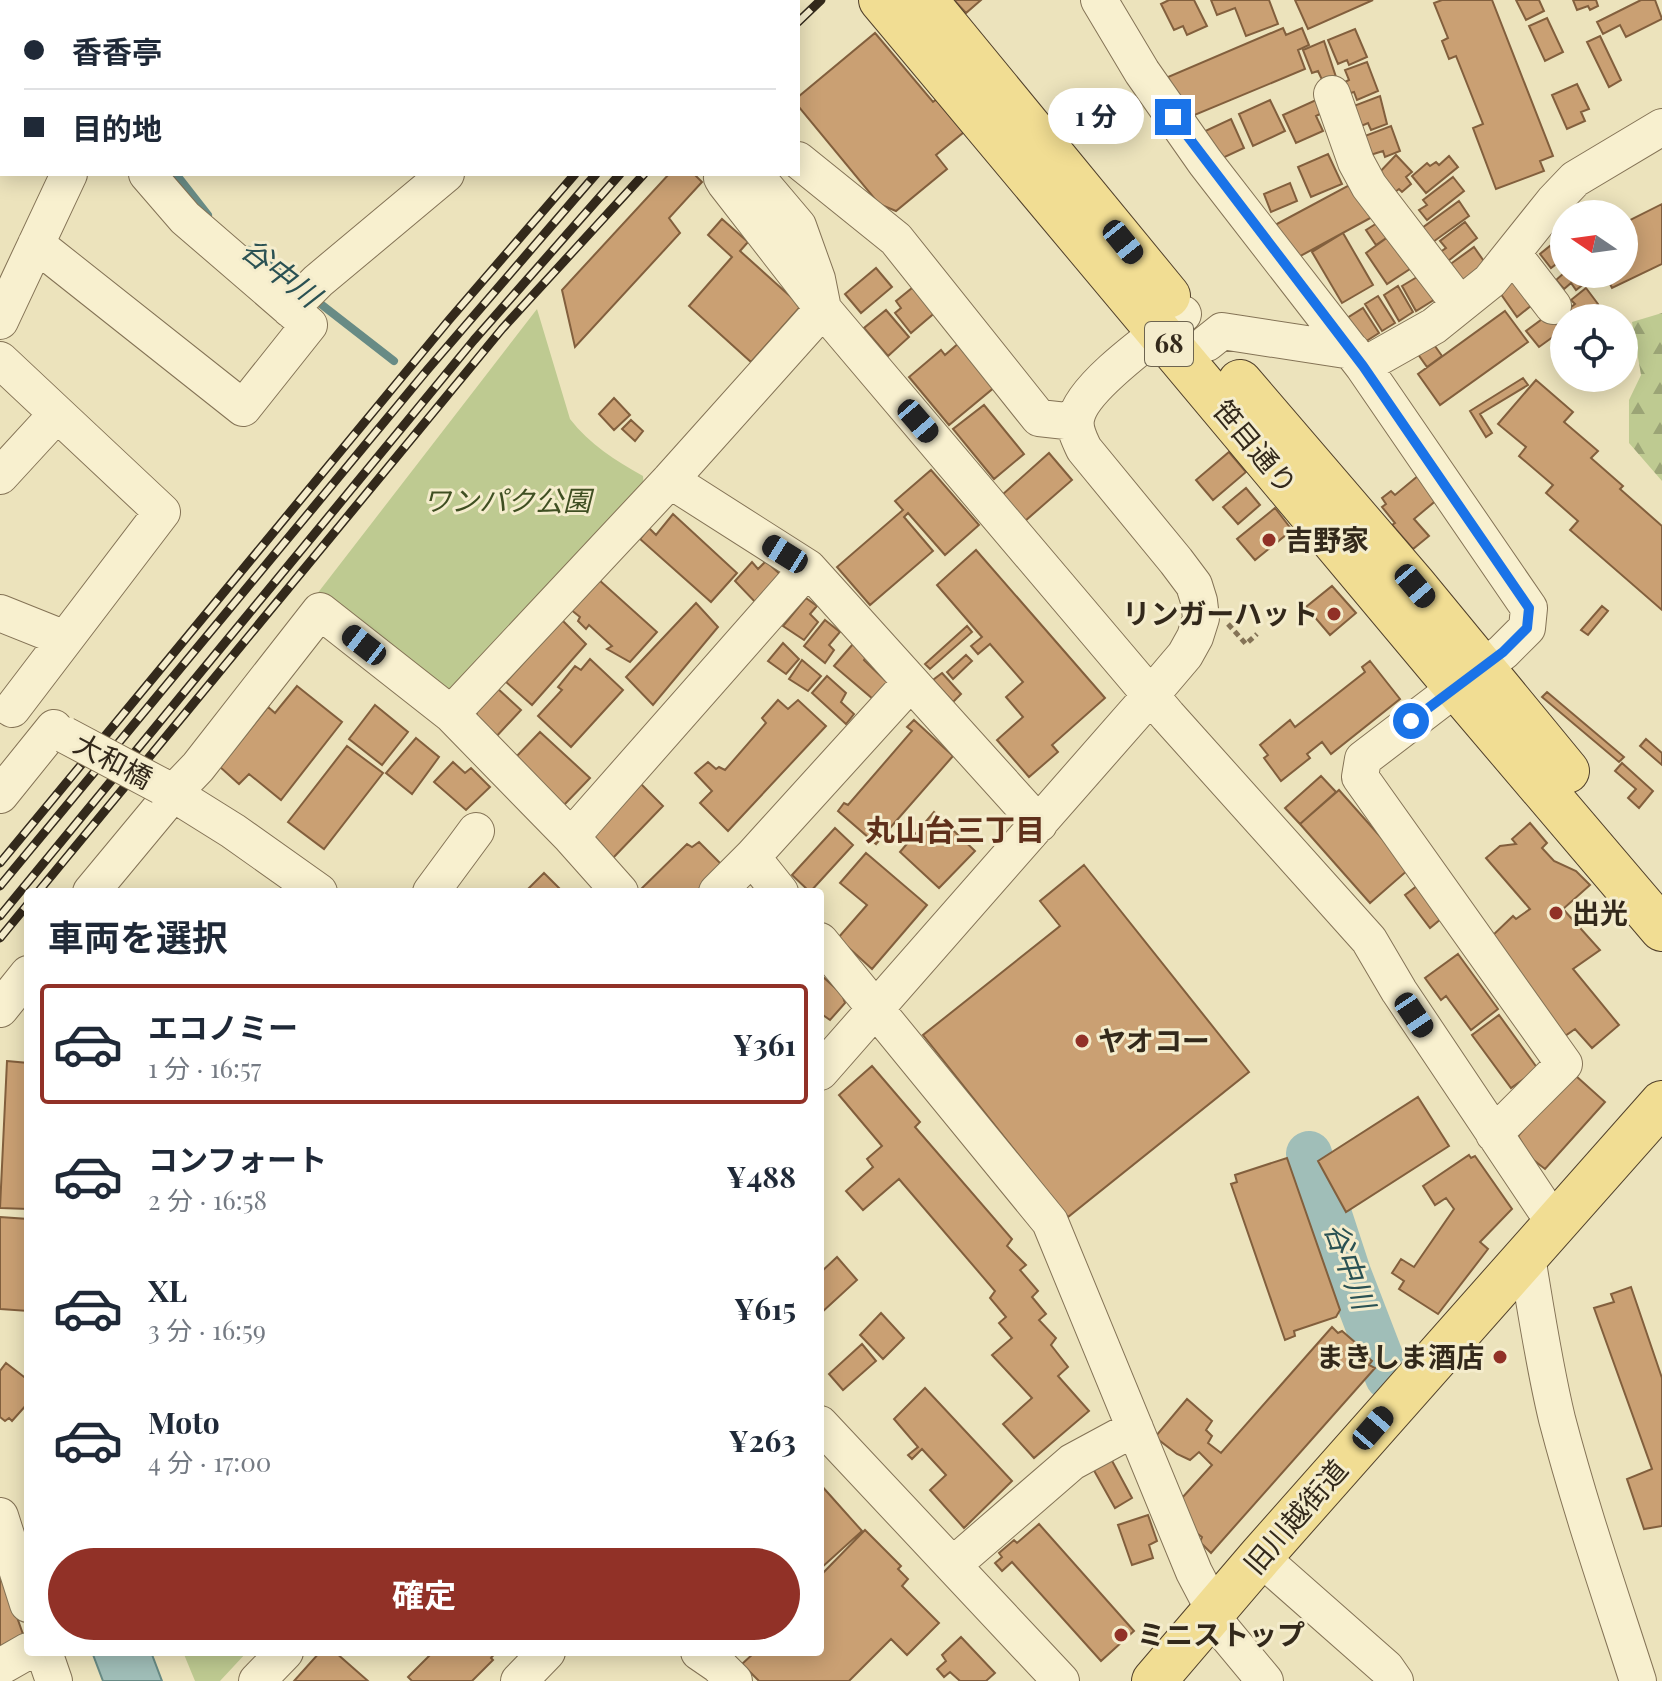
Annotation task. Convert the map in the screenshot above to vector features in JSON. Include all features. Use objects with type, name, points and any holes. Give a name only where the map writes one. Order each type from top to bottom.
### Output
[{"type":"main road","name":"笹目通り","points":[[881,0],[1183,330]]},
{"type":"main road","name":"笹目通り","points":[[925,0],[1183,330],[1469,678],[1662,929]]},
{"type":"main road","name":"笹目通り","points":[[1469,678],[1662,882]]},
{"type":"main road","name":"旧川越街道","points":[[1154,1681],[1662,1103]]},
{"type":"street","points":[[1099,0],[1142,72],[1205,162],[1357,358],[1529,608],[1527,628],[1469,678],[1363,759],[1360,777],[1564,1064],[1494,1134]]},
{"type":"street","points":[[1332,94],[1356,162],[1369,186],[1460,305]]},
{"type":"street","points":[[824,1067],[1151,695],[1185,655],[1195,637],[1201,618],[1194,585],[1084,449],[1078,436],[1075,422],[1080,407],[1094,389],[1183,330],[1222,331],[1357,358],[1434,326],[1490,281],[1575,179],[1662,127]]},
{"type":"street","points":[[800,162],[896,239],[1039,418],[1075,422]]},
{"type":"street","points":[[0,321],[68,176]]},
{"type":"street","points":[[36,244],[243,408],[309,325],[185,218],[149,176]]},
{"type":"street","points":[[290,309],[318,281],[444,176]]},
{"type":"street","points":[[723,176],[725,183],[823,309],[1151,695],[1369,940],[1399,991],[1555,1224]]},
{"type":"street","points":[[756,176],[798,226],[817,279],[823,309]]},
{"type":"street","points":[[1513,254],[1551,304]]},
{"type":"street","points":[[451,714],[670,480],[823,309]]},
{"type":"street","points":[[0,360],[162,512],[65,639],[6,706]]},
{"type":"street","points":[[0,476],[57,414]]},
{"type":"street","points":[[670,480],[808,568],[1039,824]]},
{"type":"street","points":[[571,837],[808,568]]},
{"type":"street","points":[[94,888],[167,789],[198,767],[320,611],[451,714],[616,888]]},
{"type":"street","points":[[0,613],[65,639]]},
{"type":"street","points":[[721,888],[911,682]]},
{"type":"street","name":"大和橋","points":[[6,706],[167,789],[314,888]]},
{"type":"street","points":[[0,795],[59,732]]},
{"type":"street","points":[[434,888],[476,831]]},
{"type":"street","points":[[752,857],[777,888]]},
{"type":"street","points":[[824,946],[1050,1222],[1213,1614],[1265,1681]]},
{"type":"street","points":[[0,1009],[24,979]]},
{"type":"street","points":[[1527,1257],[1544,1363],[1557,1418],[1580,1503],[1638,1681]]},
{"type":"street","points":[[824,1428],[1061,1681]]},
{"type":"street","points":[[953,1565],[1072,1462],[1135,1428]]},
{"type":"street","points":[[0,1516],[24,1591]]},
{"type":"street","points":[[1260,1557],[1386,1677]]},
{"type":"street","points":[[0,1667],[24,1653]]},
{"type":"street","points":[[45,1656],[54,1681]]},
{"type":"street","points":[[257,1681],[281,1656]]},
{"type":"street","points":[[519,1681],[543,1656]]},
{"type":"street","points":[[705,1656],[734,1681]]},
{"type":"path","points":[[1220,614],[1246,644],[1257,634]]},
{"type":"green space","name":"ワンパク公園","points":[[537,309],[570,419],[604,451],[643,476],[644,488],[455,696],[317,594]]},
{"type":"green space","points":[[1662,313],[1662,481],[1629,443],[1629,400],[1633,392],[1638,392],[1641,375],[1638,320]]},
{"type":"green space","points":[[185,1656],[243,1656],[220,1681],[195,1681]]},
{"type":"water","points":[[94,1656],[153,1656],[162,1681],[103,1681]]},
{"type":"building","points":[[954,0],[981,0],[966,13]]},
{"type":"building","points":[[1169,0],[1194,0],[1207,26],[1187,35],[1183,26],[1174,30],[1161,4]]},
{"type":"building","points":[[1211,0],[1269,0],[1278,24],[1246,36],[1235,8],[1217,15]]},
{"type":"building","points":[[1295,0],[1373,0],[1308,29]]},
{"type":"building","points":[[1442,0],[1492,0],[1553,156],[1540,161],[1544,171],[1496,189],[1473,128],[1483,124],[1456,56],[1449,59],[1442,41],[1448,38],[1434,3]]},
{"type":"building","points":[[1516,0],[1539,0],[1544,11],[1526,20]]},
{"type":"building","points":[[1573,0],[1596,0],[1598,6],[1590,10],[1588,6],[1577,10]]},
{"type":"building","points":[[1641,0],[1655,0],[1662,19],[1626,37],[1620,25],[1603,34],[1597,22]]},
{"type":"building","points":[[1547,18],[1563,52],[1545,61],[1529,26]]},
{"type":"building","points":[[1283,28],[1286,35],[1302,28],[1309,45],[1298,50],[1305,69],[1185,119],[1168,77]]},
{"type":"building","points":[[1355,29],[1367,57],[1349,65],[1347,60],[1338,64],[1328,40]]},
{"type":"building","points":[[875,33],[933,102],[937,99],[964,132],[936,155],[947,169],[896,211],[879,204],[800,108],[800,95]]},
{"type":"building","points":[[1600,36],[1621,80],[1609,87],[1587,42]]},
{"type":"building","points":[[1324,41],[1336,77],[1323,82],[1318,71],[1312,73],[1303,50]]},
{"type":"building","points":[[1367,62],[1378,91],[1357,100],[1354,92],[1347,94],[1343,83],[1349,80],[1345,70]]},
{"type":"building","points":[[1577,84],[1589,109],[1581,112],[1585,121],[1567,129],[1552,95]]},
{"type":"building","points":[[1380,96],[1387,124],[1371,130],[1368,123],[1359,127],[1351,107]]},
{"type":"building","points":[[1270,100],[1285,131],[1253,146],[1239,114]]},
{"type":"building","points":[[1316,100],[1322,113],[1316,116],[1323,131],[1296,143],[1283,115]]},
{"type":"building","points":[[1231,119],[1244,148],[1214,162],[1201,133]]},
{"type":"building","points":[[1391,126],[1400,151],[1385,157],[1383,151],[1364,157],[1357,139]]},
{"type":"building","points":[[1328,154],[1342,184],[1311,197],[1298,167]]},
{"type":"building","points":[[1396,155],[1412,172],[1406,177],[1411,184],[1402,192],[1399,189],[1391,195],[1375,177]]},
{"type":"building","points":[[1449,156],[1458,167],[1426,193],[1412,176],[1427,163],[1430,166],[1436,162],[1439,165]]},
{"type":"building","points":[[667,176],[696,176],[702,182],[669,218],[680,233],[575,347],[562,290]]},
{"type":"building","points":[[1453,177],[1464,191],[1427,220],[1419,210],[1427,205],[1423,200]]},
{"type":"building","points":[[1355,182],[1374,216],[1293,260],[1275,225]]},
{"type":"building","points":[[1290,183],[1297,201],[1271,212],[1264,194]]},
{"type":"building","points":[[1459,201],[1469,216],[1433,242],[1422,228]]},
{"type":"building","points":[[1662,204],[1662,264],[1638,276],[1638,216]]},
{"type":"building","points":[[722,219],[748,242],[740,251],[801,306],[751,362],[689,306],[732,257],[708,235]]},
{"type":"building","points":[[1382,220],[1392,234],[1376,245],[1366,230]]},
{"type":"building","points":[[1465,222],[1477,238],[1443,265],[1436,255],[1446,248],[1440,241]]},
{"type":"building","points":[[1343,233],[1373,285],[1342,303],[1312,252]]},
{"type":"building","points":[[1392,234],[1413,267],[1387,284],[1366,253]]},
{"type":"building","points":[[1550,246],[1550,267],[1540,254]]},
{"type":"building","points":[[1474,247],[1488,267],[1464,284],[1445,268]]},
{"type":"building","points":[[876,268],[892,287],[861,313],[845,294]]},
{"type":"building","points":[[1422,274],[1437,298],[1416,311],[1402,286]]},
{"type":"building","points":[[1514,279],[1532,305],[1517,317],[1498,290]]},
{"type":"building","points":[[917,284],[938,310],[911,333],[895,313],[901,308],[896,301]]},
{"type":"building","points":[[1398,286],[1413,312],[1399,321],[1384,295]]},
{"type":"building","points":[[1586,288],[1598,304],[1575,304],[1571,300]]},
{"type":"building","points":[[1378,296],[1395,323],[1382,331],[1365,304]]},
{"type":"building","points":[[1363,308],[1379,333],[1357,347],[1336,325]]},
{"type":"building","points":[[886,310],[909,337],[888,356],[864,328]]},
{"type":"building","points":[[1505,311],[1528,342],[1440,405],[1418,374]]},
{"type":"building","points":[[1550,315],[1550,339],[1539,347],[1526,331]]},
{"type":"building","points":[[1430,339],[1442,356],[1427,367],[1415,350]]},
{"type":"building","points":[[960,342],[996,386],[949,425],[909,377],[941,350],[945,355]]},
{"type":"building","points":[[1523,378],[1528,385],[1480,414],[1492,433],[1486,437],[1470,411]]},
{"type":"building","points":[[1536,380],[1573,412],[1564,422],[1598,451],[1591,458],[1662,526],[1662,610],[1570,530],[1578,521],[1546,493],[1553,485],[1519,456],[1526,447],[1498,424]]},
{"type":"building","points":[[614,398],[630,415],[614,430],[599,414]]},
{"type":"building","points":[[984,405],[1024,454],[994,479],[953,429]]},
{"type":"building","points":[[631,420],[643,431],[635,441],[622,429]]},
{"type":"building","points":[[1229,452],[1246,472],[1213,500],[1196,480]]},
{"type":"building","points":[[1049,453],[1072,480],[1025,521],[1002,495]]},
{"type":"building","points":[[931,470],[979,525],[945,555],[908,513],[904,517],[933,551],[870,605],[837,567],[903,510],[895,501]]},
{"type":"building","points":[[1419,475],[1445,493],[1414,519],[1429,536],[1413,549],[1392,525],[1395,523],[1382,507],[1386,504],[1382,498],[1391,491],[1395,495]]},
{"type":"building","points":[[1246,488],[1260,505],[1238,524],[1223,507]]},
{"type":"building","points":[[1275,508],[1292,530],[1255,560],[1237,539]]},
{"type":"building","points":[[673,514],[737,573],[711,602],[640,539],[649,528],[656,535]]},
{"type":"building","points":[[976,550],[1105,698],[1052,745],[1058,752],[1029,777],[997,740],[1023,717],[1006,697],[1023,682],[990,644],[978,654],[971,646],[982,637],[937,585]]},
{"type":"building","points":[[766,561],[785,579],[756,603],[735,581],[752,562],[758,569]]},
{"type":"building","points":[[598,579],[657,632],[630,662],[607,649],[612,646],[589,625],[586,629],[578,621],[580,617],[570,609]]},
{"type":"building","points":[[1332,586],[1356,613],[1330,635],[1306,607]]},
{"type":"building","points":[[806,598],[817,606],[810,614],[818,622],[804,640],[783,626]]},
{"type":"building","points":[[696,603],[718,627],[653,705],[626,677]]},
{"type":"building","points":[[1602,606],[1608,611],[1588,635],[1581,630]]},
{"type":"building","points":[[562,620],[586,644],[532,705],[506,682]]},
{"type":"building","points":[[825,620],[840,632],[829,645],[834,650],[825,663],[804,646]]},
{"type":"building","points":[[967,626],[972,632],[930,669],[925,664]]},
{"type":"building","points":[[783,643],[799,659],[786,674],[768,661]]},
{"type":"building","points":[[853,644],[867,655],[864,660],[888,683],[873,699],[834,666]]},
{"type":"building","points":[[966,655],[972,661],[953,679],[947,672]]},
{"type":"building","points":[[590,659],[623,690],[571,747],[538,716],[562,690],[558,687],[575,666],[581,670]]},
{"type":"building","points":[[802,660],[821,676],[808,691],[789,679]]},
{"type":"building","points":[[1370,661],[1400,699],[1331,754],[1322,742],[1307,754],[1310,758],[1281,781],[1264,758],[1268,755],[1260,745],[1290,720],[1295,727],[1365,672],[1362,667]]},
{"type":"building","points":[[942,673],[961,694],[953,702],[933,680]]},
{"type":"building","points":[[827,676],[846,693],[841,702],[854,714],[846,724],[812,693]]},
{"type":"building","points":[[297,686],[342,722],[281,800],[249,774],[239,784],[220,767],[268,707],[275,713]]},
{"type":"building","points":[[497,688],[521,710],[494,739],[476,722],[477,711]]},
{"type":"building","points":[[1547,692],[1624,757],[1619,762],[1542,697]]},
{"type":"building","points":[[778,700],[788,709],[798,700],[826,726],[728,831],[700,803],[712,791],[695,773],[708,762],[716,769],[725,770],[766,723],[762,718]]},
{"type":"building","points":[[375,705],[408,732],[382,765],[349,739]]},
{"type":"building","points":[[914,720],[953,756],[876,844],[838,811],[844,803],[848,805],[912,731],[907,727]]},
{"type":"building","points":[[540,732],[590,778],[564,805],[515,758]]},
{"type":"building","points":[[416,738],[439,757],[412,794],[386,773]]},
{"type":"building","points":[[1646,739],[1662,753],[1662,765],[1640,746]]},
{"type":"building","points":[[347,746],[383,773],[324,849],[288,822]]},
{"type":"building","points":[[453,762],[465,773],[471,768],[490,787],[466,810],[434,782]]},
{"type":"building","points":[[1622,763],[1653,791],[1639,808],[1628,798],[1636,789],[1615,771]]},
{"type":"building","points":[[1321,776],[1336,792],[1300,824],[1285,808]]},
{"type":"building","points":[[640,783],[663,806],[612,859],[589,837]]},
{"type":"building","points":[[1339,790],[1409,869],[1370,903],[1300,824]]},
{"type":"building","points":[[934,812],[975,851],[939,888],[900,852]]},
{"type":"building","points":[[1530,823],[1547,843],[1542,848],[1554,861],[1576,871],[1590,885],[1563,909],[1600,950],[1573,969],[1619,1025],[1592,1048],[1575,1029],[1565,1036],[1492,936],[1513,916],[1516,919],[1530,909],[1486,858],[1500,846],[1516,844],[1512,839]]},
{"type":"building","points":[[835,828],[853,845],[814,888],[806,888],[792,875]]},
{"type":"building","points":[[699,842],[722,865],[700,888],[642,888],[687,844],[692,847]]},
{"type":"building","points":[[866,853],[927,905],[872,969],[838,938],[867,905],[840,883]]},
{"type":"building","points":[[1084,865],[1249,1072],[1068,1217],[923,1035],[1060,926],[1040,901]]},
{"type":"building","points":[[544,873],[559,888],[529,888]]},
{"type":"building","points":[[1417,886],[1442,918],[1430,928],[1405,895]]},
{"type":"building","points":[[1458,954],[1498,1009],[1471,1030],[1446,996],[1441,1000],[1425,978]]},
{"type":"building","points":[[824,978],[842,994],[845,1003],[830,1020],[824,1016]]},
{"type":"building","points":[[1499,1015],[1538,1069],[1511,1088],[1472,1035]]},
{"type":"building","points":[[7,1061],[24,1063],[24,1209],[0,1208]]},
{"type":"building","points":[[872,1066],[920,1122],[915,1127],[1012,1239],[1007,1246],[1026,1265],[1020,1270],[1038,1291],[1032,1297],[1046,1314],[1039,1320],[1056,1338],[1051,1345],[1068,1367],[1058,1376],[1089,1411],[1034,1458],[1003,1424],[1032,1398],[992,1355],[1012,1338],[999,1323],[1006,1317],[990,1298],[995,1291],[899,1179],[863,1210],[846,1191],[873,1167],[867,1159],[882,1146],[839,1095]]},
{"type":"building","points":[[1576,1076],[1605,1102],[1545,1169],[1531,1158],[1518,1136],[1558,1091]]},
{"type":"building","points":[[1418,1097],[1449,1146],[1346,1212],[1318,1161]]},
{"type":"building","points":[[1469,1155],[1471,1158],[1475,1156],[1512,1209],[1480,1242],[1488,1249],[1438,1314],[1399,1289],[1404,1281],[1392,1273],[1401,1259],[1414,1267],[1454,1209],[1446,1198],[1435,1205],[1423,1186]]},
{"type":"building","points":[[1287,1158],[1340,1310],[1336,1317],[1294,1331],[1295,1336],[1285,1340],[1231,1184],[1237,1182],[1235,1175]]},
{"type":"building","points":[[0,1217],[24,1219],[24,1311],[0,1309]]},
{"type":"building","points":[[837,1257],[857,1280],[824,1310],[824,1269]]},
{"type":"building","points":[[1631,1287],[1662,1378],[1662,1526],[1644,1529],[1627,1479],[1652,1469],[1594,1308],[1614,1302],[1611,1294]]},
{"type":"building","points":[[881,1313],[904,1338],[883,1359],[860,1335]]},
{"type":"building","points":[[1332,1327],[1357,1344],[1355,1347],[1372,1361],[1369,1365],[1375,1368],[1211,1553],[1200,1542],[1202,1537],[1194,1531],[1181,1499],[1212,1465],[1199,1452],[1190,1460],[1155,1437],[1187,1399],[1212,1421],[1206,1430],[1212,1436],[1208,1443],[1221,1453]]},
{"type":"building","points":[[862,1344],[876,1361],[843,1390],[829,1374]]},
{"type":"building","points":[[6,1363],[24,1377],[24,1408],[12,1421],[0,1417],[0,1371]]},
{"type":"building","points":[[925,1388],[1012,1481],[964,1528],[930,1490],[946,1475],[922,1449],[912,1459],[908,1455],[918,1447],[894,1419]]},
{"type":"building","points":[[1110,1457],[1132,1498],[1115,1508],[1092,1467]]},
{"type":"building","points":[[824,1488],[862,1531],[824,1565]]},
{"type":"building","points":[[1148,1515],[1157,1541],[1149,1545],[1153,1558],[1132,1565],[1118,1525]]},
{"type":"building","points":[[1039,1524],[1134,1631],[1101,1661],[1012,1562],[1002,1571],[995,1563],[1002,1557],[999,1553],[1014,1540],[1017,1543]]},
{"type":"building","points":[[865,1530],[901,1566],[898,1569],[908,1579],[902,1586],[939,1623],[907,1655],[891,1639],[849,1681],[759,1681],[742,1664],[751,1656],[824,1656],[824,1572]]},
{"type":"building","points":[[0,1569],[24,1637],[0,1651]]},
{"type":"building","points":[[961,1637],[995,1673],[986,1681],[960,1681],[950,1672],[944,1677],[937,1669],[946,1661],[942,1655]]},
{"type":"building","points":[[316,1656],[340,1656],[368,1681],[294,1681]]},
{"type":"building","points":[[429,1656],[493,1656],[493,1660],[472,1681],[412,1681],[408,1677]]},
{"type":"waterway","name":"谷中川","points":[[178,176],[208,215]]},
{"type":"waterway","name":"谷中川","points":[[249,250],[299,287]]},
{"type":"waterway","name":"谷中川","points":[[313,298],[394,361]]},
{"type":"waterway","name":"谷中川","points":[[1309,1154],[1348,1273],[1388,1377]]},
{"type":"railway","points":[[800,20],[821,0]]},
{"type":"railway","points":[[0,863],[449,320],[573,176]]},
{"type":"railway","points":[[0,886],[428,369],[594,176]]},
{"type":"railway","points":[[0,916],[474,340],[618,176]]},
{"type":"railway","points":[[41,888],[502,329],[642,176]]},
{"type":"railway","points":[[0,938],[24,909]]},
{"type":"place","name":"吉野家","points":[[1269,540]]},
{"type":"place","name":"リンガーハット","points":[[1334,614]]},
{"type":"place","name":"出光","points":[[1556,913]]},
{"type":"place","name":"ヤオコー","points":[[1082,1041]]},
{"type":"place","name":"まきしま酒店","points":[[1500,1357]]},
{"type":"place","name":"ミニストップ","points":[[1121,1635]]},
{"type":"district","name":"丸山台三丁目","points":[[955,831]]},
{"type":"route","points":[[1173,117],[1363,366],[1529,608],[1527,628],[1503,652],[1411,721]]}]
